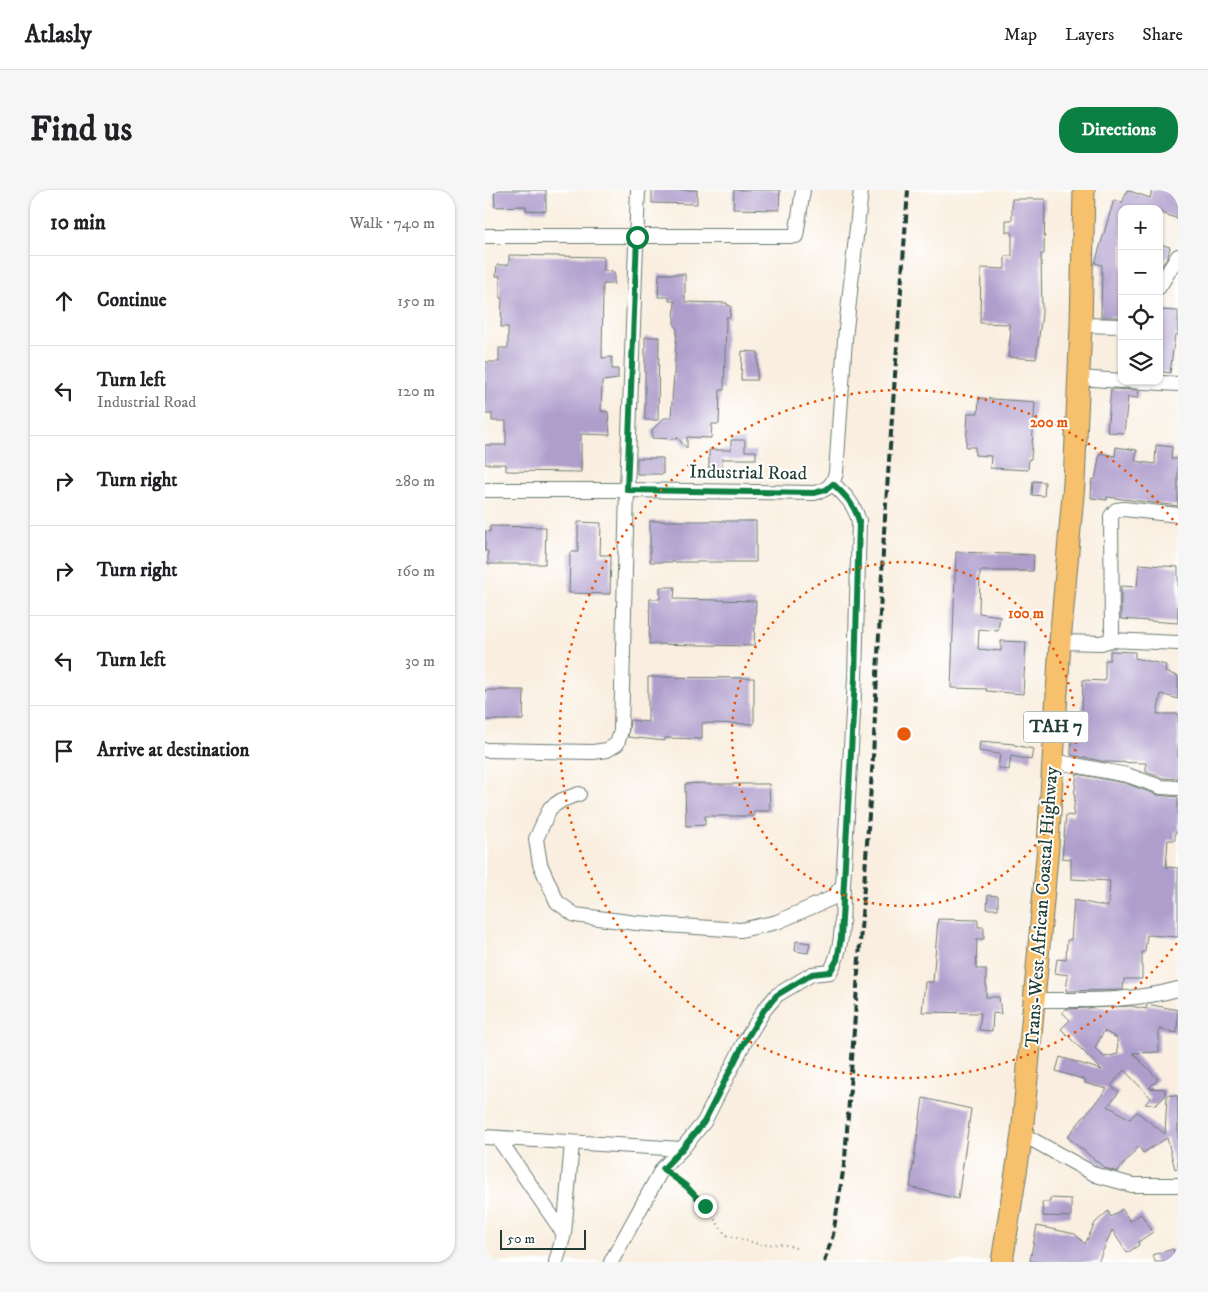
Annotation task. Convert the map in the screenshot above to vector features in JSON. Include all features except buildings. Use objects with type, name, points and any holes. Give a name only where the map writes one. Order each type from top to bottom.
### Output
[{"type":"highway","name":"Trans-West African Coastal Highway","points":[[1002,1262],[1022,1134],[1049,846],[1061,642],[1074,483],[1081,325],[1084,190]]},
{"type":"street","points":[[485,750],[593,752],[607,750],[617,744],[621,731],[627,490],[639,190]]},
{"type":"street","points":[[485,236],[795,236],[803,190]]},
{"type":"street","name":"Industrial Road","points":[[485,490],[814,493],[826,490],[833,484],[836,473],[845,339],[861,190]]},
{"type":"street","points":[[1163,280],[1178,256]]},
{"type":"street","points":[[1081,325],[1118,326]]},
{"type":"street","points":[[1079,378],[1118,381]]},
{"type":"street","points":[[1163,383],[1178,384]]},
{"type":"street","points":[[611,1262],[663,1169],[704,1122],[744,1043],[764,1010],[777,995],[812,974],[830,972],[837,960],[841,938],[855,678],[859,521],[855,508],[848,498],[833,484]]},
{"type":"street","points":[[1111,640],[1111,516],[1116,510],[1124,509],[1178,515]]},
{"type":"street","points":[[1061,642],[1101,643],[1111,640],[1178,643]]},
{"type":"street","points":[[1053,761],[1127,775],[1161,787],[1178,788]]},
{"type":"street","points":[[579,794],[562,800],[550,808],[536,839],[540,864],[557,902],[575,915],[636,923],[741,930],[777,922],[832,898],[843,885]]},
{"type":"street","points":[[1035,1000],[1098,1000],[1161,994],[1178,989]]},
{"type":"street","points":[[1022,1134],[1096,1174],[1132,1185],[1178,1185]]},
{"type":"street","points":[[492,1138],[682,1149]]},
{"type":"street","points":[[492,1138],[564,1234]]},
{"type":"street","points":[[556,1262],[564,1234],[572,1144]]},
{"type":"path","points":[[663,1169],[686,1186],[705,1206],[726,1235],[762,1245],[783,1244],[799,1249]]},
{"type":"railway","points":[[824,1262],[833,1235],[845,1159],[873,757],[884,532],[908,190]]},
{"type":"route","points":[[637,237],[627,490],[814,493],[826,490],[833,484],[848,498],[855,508],[859,521],[855,678],[841,938],[837,960],[830,972],[812,974],[777,995],[764,1010],[744,1043],[704,1122],[663,1169],[686,1186],[705,1206]]}]
